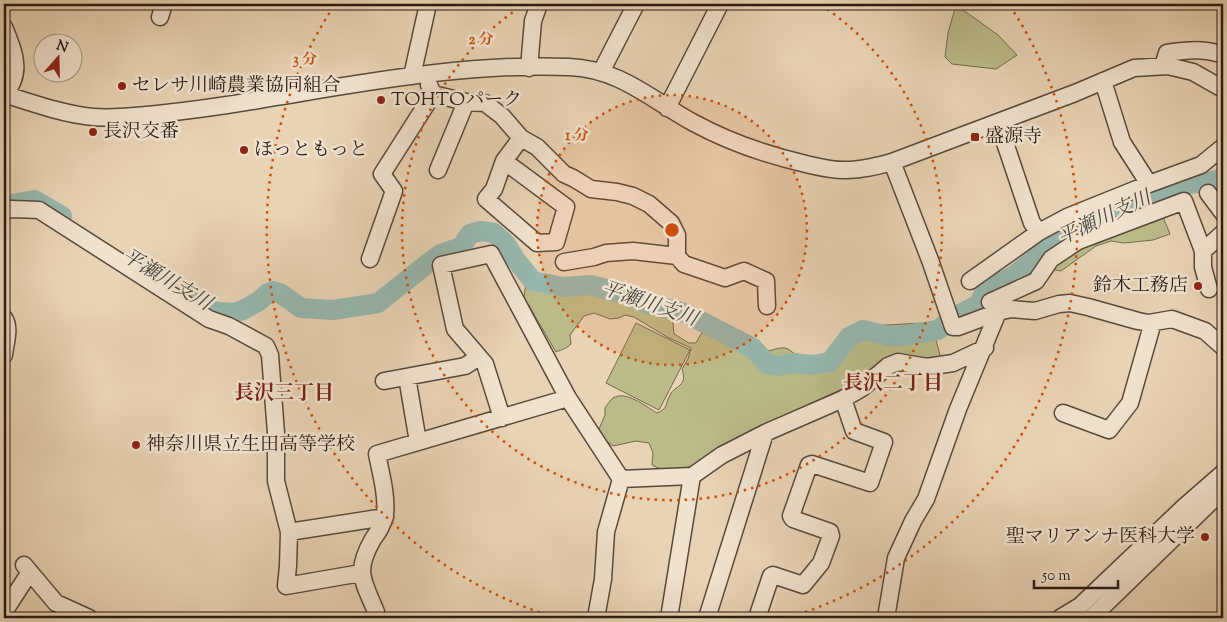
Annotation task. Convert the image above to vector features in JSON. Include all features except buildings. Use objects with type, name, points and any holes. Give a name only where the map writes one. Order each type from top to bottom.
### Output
[{"type":"street","points":[[428,4],[418,75],[433,94],[466,102],[485,104],[502,116],[521,138],[537,147],[564,174],[591,189],[633,196],[649,204],[671,223],[677,234],[677,256],[684,264],[725,278],[744,271],[766,281],[766,306]]},
{"type":"street","points":[[529,68],[533,21],[539,4]]},
{"type":"street","points":[[601,72],[636,4]]},
{"type":"street","points":[[667,108],[720,4]]},
{"type":"street","points":[[4,27],[15,60],[16,70],[14,79],[4,95],[92,117],[117,118],[178,112],[418,75],[569,67],[589,69],[625,81],[694,123],[744,146],[795,161],[845,171],[866,169],[892,162],[1134,68],[1168,66],[1193,72],[1223,89]]},
{"type":"street","points":[[1162,66],[1167,53],[1187,49],[1213,51],[1223,55]]},
{"type":"street","points":[[1103,81],[1122,142],[1149,184]]},
{"type":"street","points":[[370,259],[394,191],[382,174],[433,94]]},
{"type":"street","points":[[438,170],[466,102]]},
{"type":"street","points":[[998,122],[1032,223],[1039,232]]},
{"type":"street","points":[[504,161],[566,208],[556,242],[537,243],[486,199],[494,189],[504,161],[521,138]]},
{"type":"street","points":[[970,281],[1039,232],[1067,217],[1201,165],[1223,146]]},
{"type":"street","points":[[892,162],[930,260],[950,320],[958,327],[1036,281],[1050,259],[1078,241],[1184,202],[1203,251],[1203,267],[1209,289]]},
{"type":"street","points":[[1208,193],[1223,213]]},
{"type":"street","points":[[4,210],[39,210],[209,319],[229,326],[266,346],[270,355],[276,433],[276,482],[289,532],[286,586],[361,574]]},
{"type":"street","points":[[1203,251],[1223,233]]},
{"type":"street","points":[[564,262],[606,253],[633,251],[677,256]]},
{"type":"street","points":[[502,418],[485,364],[454,329],[441,265],[490,254],[568,398],[621,479],[606,532],[603,579],[596,618]]},
{"type":"street","points":[[994,307],[1035,311],[1059,304],[1070,304],[1088,307],[1138,322],[1149,323],[1172,319],[1205,332],[1223,347]]},
{"type":"street","points":[[886,618],[896,558],[913,520],[926,499],[958,409],[985,348],[994,307]]},
{"type":"street","points":[[4,318],[8,328],[4,355]]},
{"type":"street","points":[[1062,413],[1109,430],[1130,403],[1151,329],[1149,323]]},
{"type":"street","points":[[621,479],[692,476],[722,455],[765,433],[843,399],[862,388],[888,366],[898,362],[927,367],[953,363],[985,348]]},
{"type":"street","points":[[384,381],[465,366],[479,357]]},
{"type":"street","points":[[407,377],[418,442]]},
{"type":"street","points":[[377,618],[361,574],[365,555],[382,526],[384,517],[385,503],[377,454],[568,398]]},
{"type":"street","points":[[757,618],[771,576],[773,575],[803,585],[821,563],[831,536],[830,532],[793,519],[791,516],[809,466],[812,464],[870,483],[884,442],[854,431],[843,399]]},
{"type":"street","points":[[707,618],[765,433]]},
{"type":"street","points":[[1060,618],[1080,606],[1184,507],[1223,473]]},
{"type":"street","points":[[669,618],[692,476]]},
{"type":"street","points":[[1091,618],[1223,490]]},
{"type":"street","points":[[289,532],[384,517]]},
{"type":"street","points":[[4,612],[27,569],[40,582],[64,614],[89,618]]},
{"type":"green space","points":[[956,5],[998,35],[1017,55],[996,69],[952,64],[945,57],[948,33]]},
{"type":"green space","points":[[1161,212],[1170,234],[1153,240],[1124,243],[1111,241],[1096,246],[1061,271],[1050,269],[1055,257]]},
{"type":"green space","points":[[538,274],[554,281],[585,281],[607,284],[634,296],[666,301],[672,315],[674,334],[689,343],[696,343],[701,334],[709,331],[749,349],[766,351],[785,348],[799,356],[814,358],[834,348],[855,325],[924,323],[935,336],[941,359],[889,356],[878,367],[851,385],[796,410],[693,466],[672,470],[662,469],[652,465],[653,453],[649,443],[636,441],[613,446],[605,440],[599,429],[605,415],[605,408],[612,399],[618,396],[629,397],[657,413],[663,410],[672,392],[682,382],[682,369],[688,359],[691,348],[667,337],[634,317],[625,315],[610,319],[594,313],[584,316],[570,335],[571,344],[556,352],[524,297],[526,283]]},
{"type":"green space","points":[[636,323],[690,350],[659,410],[606,383]]},
{"type":"waterway","name":"平瀬川支川","points":[[186,297],[201,307],[218,312],[234,313],[259,301],[273,291],[280,293],[301,308],[333,310],[378,303],[441,254],[461,247],[470,234],[481,231],[494,233],[506,244],[515,259],[533,281],[563,287],[591,285],[625,294],[649,305],[676,310],[689,315],[753,348],[767,364],[778,366],[794,363],[813,365],[830,362],[849,337],[863,330],[893,337],[938,330],[956,316],[979,304],[985,291],[1013,276],[1033,260],[1041,250],[1070,231],[1135,202],[1189,184],[1218,180],[1223,177]]},
{"type":"waterway","name":"平瀬川支川","points":[[4,203],[12,204],[34,200],[62,216]]},
{"type":"place","name":"セレサ川崎農業協同組合","points":[[122,86]]},
{"type":"place","name":"TOHTOパーク","points":[[381,100]]},
{"type":"place","name":"長沢交番","points":[[93,132]]},
{"type":"place","name":"盛源寺","points":[[975,137]]},
{"type":"place","name":"ほっともっと","points":[[244,150]]},
{"type":"place","name":"鈴木工務店","points":[[1198,286]]},
{"type":"place","name":"神奈川県立生田高等学校","points":[[136,445]]},
{"type":"place","name":"聖マリアンナ医科大学","points":[[1205,537]]},
{"type":"district","name":"長沢二丁目","points":[[893,384]]},
{"type":"district","name":"長沢三丁目","points":[[284,394]]}]
